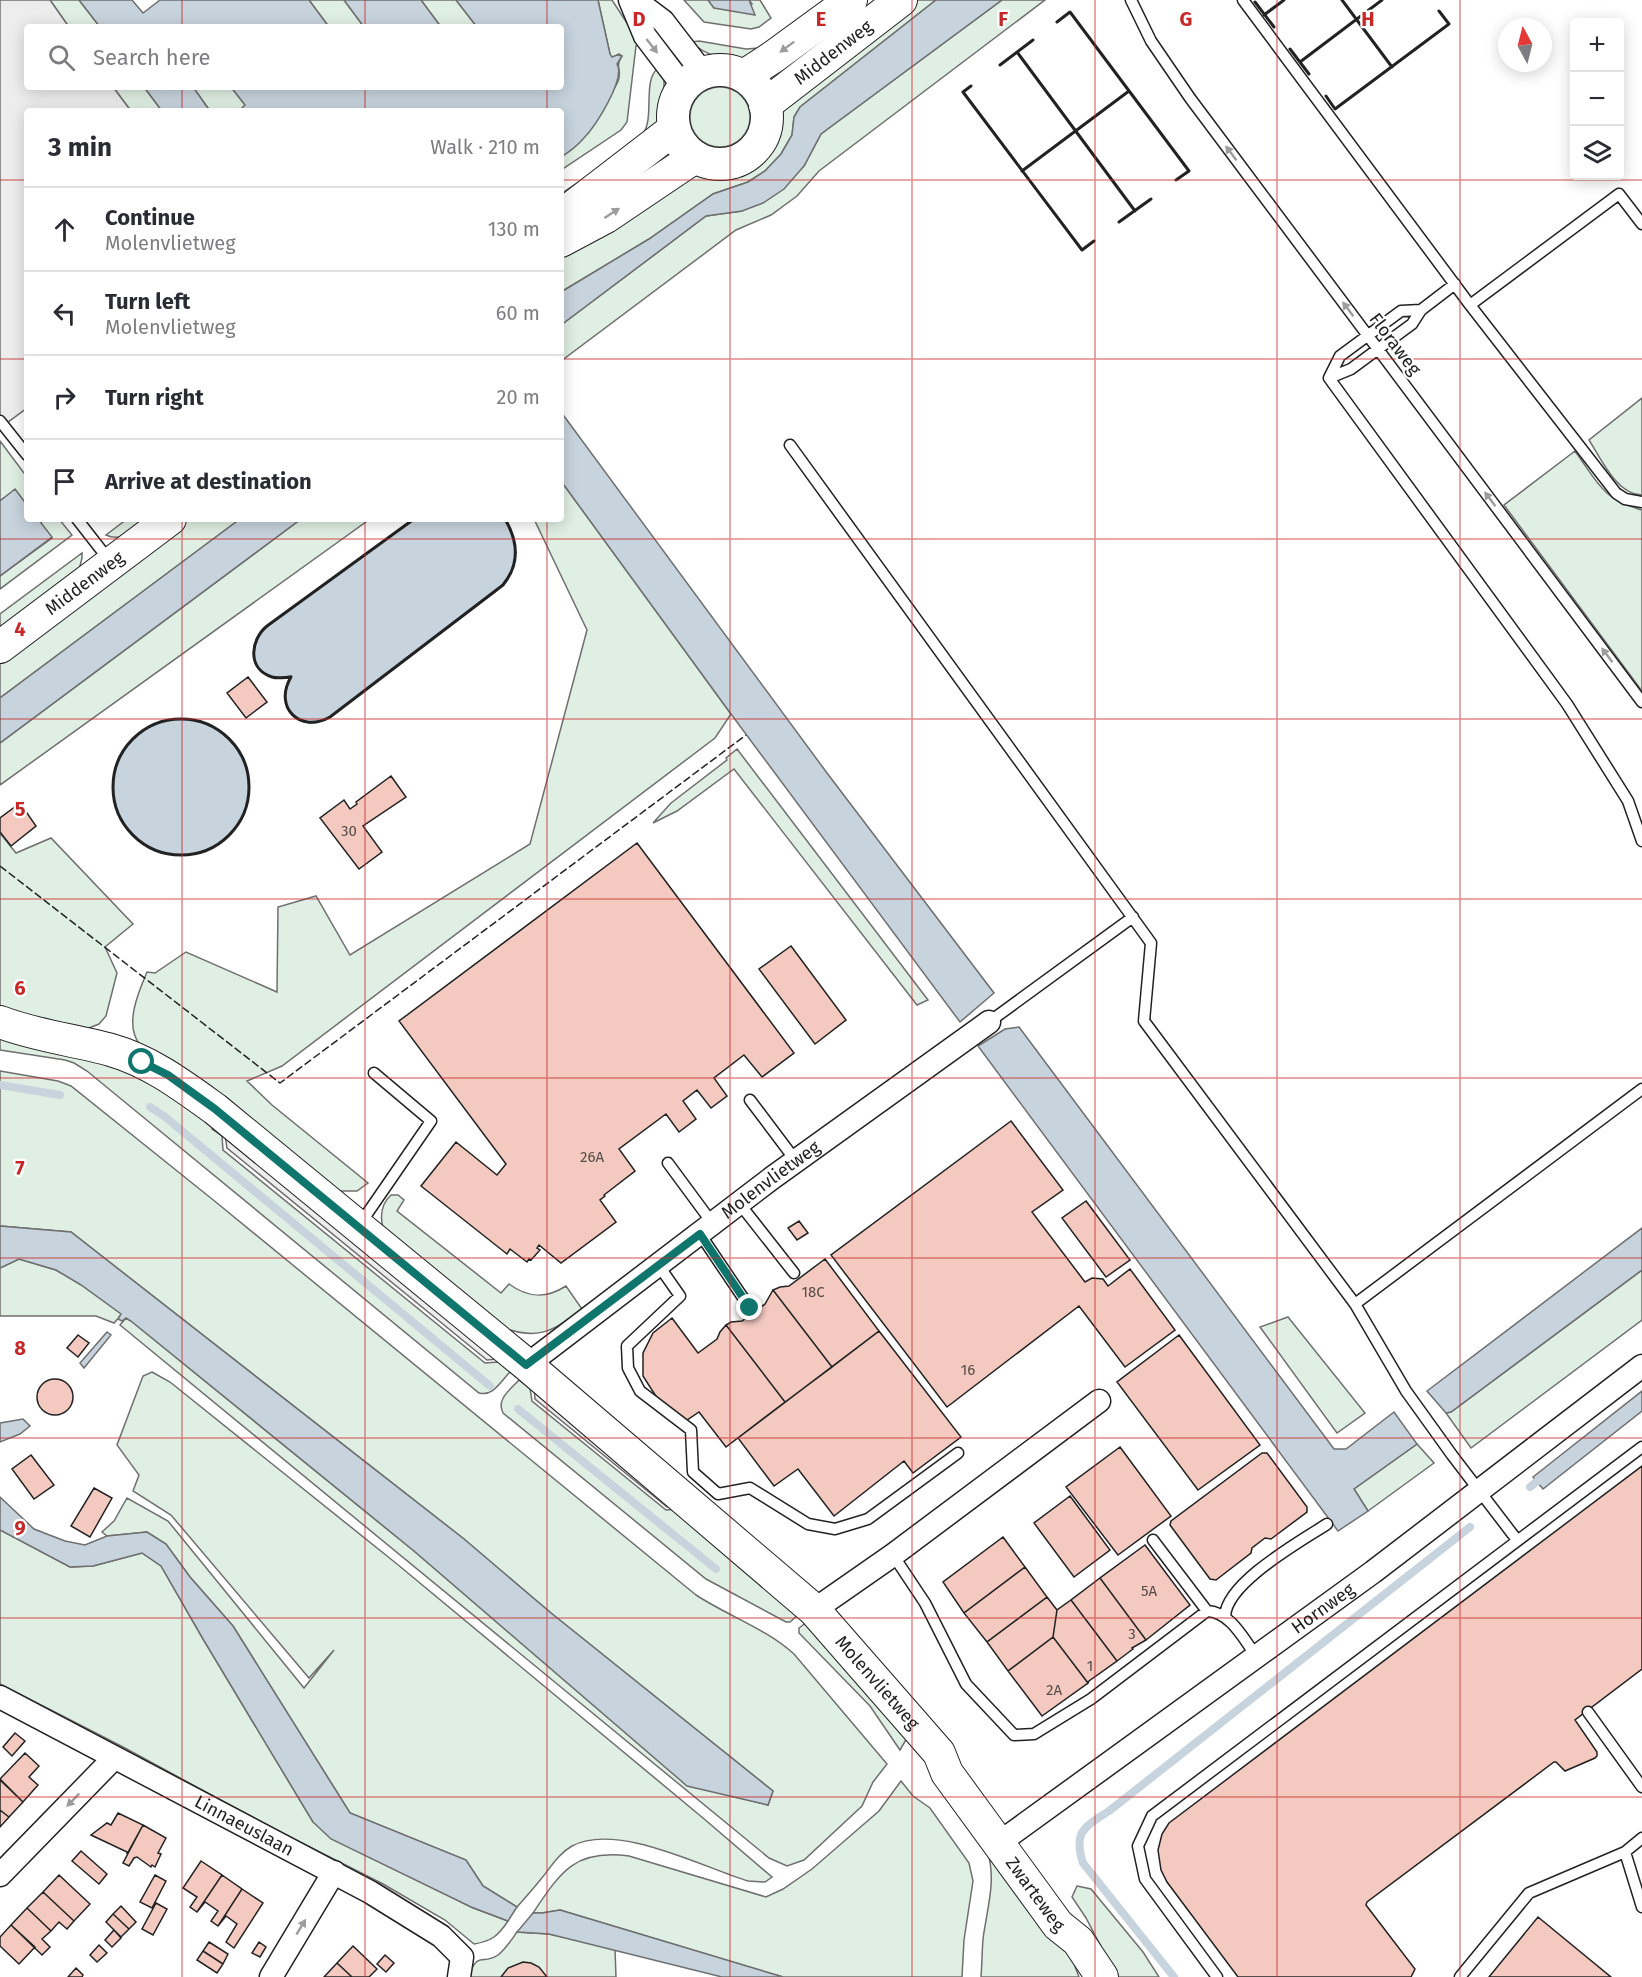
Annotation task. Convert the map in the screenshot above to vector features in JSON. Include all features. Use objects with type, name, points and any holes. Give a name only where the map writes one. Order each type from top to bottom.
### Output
[{"type":"street","points":[[630,0],[645,36],[693,80]]},
{"type":"street","points":[[635,0],[663,21],[693,80]]},
{"type":"street","name":"Middenweg","points":[[744,76],[774,57],[850,0]]},
{"type":"street","name":"Middenweg","points":[[765,105],[901,0]]},
{"type":"street","points":[[724,69],[744,76],[761,93],[765,105],[767,117],[760,141],[748,154],[731,162],[719,164],[695,157],[682,145],[674,129],[674,106],[693,80],[724,69]]},
{"type":"street","points":[[564,214],[674,129]]},
{"type":"street","points":[[564,240],[606,218],[695,157]]},
{"type":"street","name":"Middenweg","points":[[0,647],[166,522]]},
{"type":"street","name":"Molenvlietweg","points":[[0,1022],[16,1028],[112,1050],[168,1075],[215,1109],[526,1365],[686,1484],[814,1610],[939,1753],[960,1765],[1007,1837]]},
{"type":"street","name":"Molenvlietweg","points":[[526,1365],[796,1161],[989,1022]]},
{"type":"street","name":"Hornweg","points":[[1007,1837],[1257,1657],[1481,1491],[1642,1366]]},
{"type":"street","points":[[814,1610],[893,1555],[1099,1401]]},
{"type":"street","name":"Linnaeuslaan","points":[[0,1697],[370,1892],[441,1936],[462,1957],[459,1977]]},
{"type":"street","points":[[0,1875],[114,1758]]},
{"type":"street","name":"Zwarteweg","points":[[1007,1837],[1072,1912],[1078,1941],[1102,1977]]},
{"type":"street","points":[[271,1977],[334,1872]]},
{"type":"lane","name":"Floraweg","points":[[1131,0],[1150,41],[1190,98],[1642,702]]},
{"type":"lane","points":[[1243,0],[1470,304],[1616,493],[1625,499],[1642,502]]},
{"type":"lane","points":[[1470,304],[1619,194],[1642,224]]},
{"type":"lane","points":[[1329,378],[1351,369],[1412,324],[1421,310],[1455,284]]},
{"type":"lane","points":[[1329,378],[1340,356],[1401,311],[1421,310]]},
{"type":"lane","points":[[1329,378],[1567,704],[1628,801],[1642,841]]},
{"type":"lane","points":[[0,421],[24,451]]},
{"type":"lane","points":[[790,445],[1151,943],[1144,1021],[1355,1304],[1406,1391],[1517,1540]]},
{"type":"lane","points":[[79,522],[111,563]]},
{"type":"lane","points":[[989,1022],[1132,917]]},
{"type":"lane","points":[[358,1227],[431,1121],[374,1073]]},
{"type":"lane","points":[[1355,1304],[1642,1089]]},
{"type":"lane","points":[[750,1100],[796,1161]]},
{"type":"lane","points":[[668,1163],[750,1308]]},
{"type":"lane","points":[[740,1203],[794,1273]]},
{"type":"lane","points":[[659,1266],[680,1296],[627,1346],[627,1368],[640,1391],[691,1430],[686,1484],[718,1494],[750,1488],[808,1524],[835,1528],[867,1519],[958,1454]]},
{"type":"lane","points":[[1216,1977],[1145,1879],[1138,1846],[1152,1816],[1642,1447]]},
{"type":"lane","points":[[1225,1616],[1230,1600],[1248,1578],[1327,1524]]},
{"type":"lane","points":[[1153,1540],[1207,1611]]},
{"type":"lane","points":[[893,1555],[925,1603],[966,1684],[1014,1735],[1034,1734],[1091,1699],[1207,1611],[1225,1616],[1257,1657]]},
{"type":"lane","points":[[1588,1712],[1642,1787]]},
{"type":"lane","points":[[1460,1977],[1529,1893],[1625,1852],[1642,1838]]},
{"type":"lane","points":[[1625,1852],[1642,1907]]},
{"type":"green space","points":[[50,0],[79,0],[98,24],[67,24]]},
{"type":"green space","points":[[309,0],[344,0],[362,24],[327,24]]},
{"type":"green space","points":[[421,0],[456,0],[475,24],[439,24]]},
{"type":"green space","points":[[598,0],[612,0],[640,43],[636,46],[627,122],[621,130],[564,168],[564,155],[590,129],[617,85],[622,56],[619,54],[612,58]]},
{"type":"green space","points":[[684,0],[708,0],[714,8],[752,4],[749,0],[760,0],[771,18],[759,27],[751,29],[704,22]]},
{"type":"green space","points":[[911,0],[936,0],[800,107],[794,117],[792,135],[781,154],[765,171],[748,182],[713,194],[649,239],[564,290],[564,250],[694,173],[728,176],[746,170],[756,163],[773,141],[781,112]]},
{"type":"green space","points":[[1002,0],[1045,0],[819,171],[797,196],[771,215],[736,230],[564,359],[564,323],[706,216],[742,211],[804,166],[821,134]]},
{"type":"green space","points":[[699,41],[746,49],[760,48],[746,61],[710,54],[691,42]]},
{"type":"green space","points":[[658,68],[664,79],[664,87],[657,123],[636,141],[646,127],[649,90],[653,74]]},
{"type":"green space","points":[[714,87],[726,87],[737,92],[745,100],[750,117],[748,129],[737,142],[726,147],[714,147],[703,142],[695,134],[690,123],[690,111],[695,100],[703,92]]},
{"type":"green space","points":[[115,90],[146,90],[160,108],[129,108]]},
{"type":"green space","points":[[195,90],[233,90],[246,106],[243,108],[208,108]]},
{"type":"green space","points":[[626,150],[564,205],[564,192]]},
{"type":"green space","points":[[1642,398],[1642,495],[1633,493],[1617,483],[1589,440]]},
{"type":"green space","points":[[0,441],[24,473],[24,501],[15,490],[0,501]]},
{"type":"green space","points":[[1575,451],[1609,495],[1642,510],[1642,691],[1504,505]]},
{"type":"green space","points":[[564,485],[731,714],[715,738],[282,1066],[247,1081],[272,1105],[368,1183],[357,1191],[338,1191],[140,1045],[135,1037],[133,1019],[134,1009],[147,972],[155,973],[186,952],[277,992],[278,907],[316,896],[350,955],[530,844],[587,630],[535,522],[564,522]]},
{"type":"green space","points":[[40,522],[61,522],[72,535],[0,589],[0,576],[52,538]]},
{"type":"green space","points":[[123,522],[144,522],[123,536],[106,535]]},
{"type":"green space","points":[[184,522],[236,522],[0,698],[0,660]]},
{"type":"green space","points":[[297,522],[366,522],[0,785],[0,743]]},
{"type":"green space","points":[[82,553],[79,570],[0,629],[0,614]]},
{"type":"green space","points":[[737,749],[928,1000],[917,1005],[734,769],[677,811],[653,823],[671,803],[727,760],[726,758]]},
{"type":"green space","points":[[0,833],[16,853],[51,838],[133,924],[105,947],[117,973],[106,1016],[99,1024],[80,1029],[0,1008]]},
{"type":"green space","points":[[0,1034],[142,1075],[214,1126],[212,1129],[222,1136],[223,1150],[485,1363],[498,1362],[510,1372],[493,1390],[484,1394],[479,1393],[87,1071],[65,1060],[0,1050]]},
{"type":"green space","points":[[0,1071],[58,1081],[71,1086],[696,1595],[759,1629],[794,1654],[887,1764],[873,1782],[862,1806],[804,1860],[787,1866],[769,1858],[120,1325],[126,1318],[131,1321],[414,1551],[687,1785],[768,1805],[773,1791],[551,1613],[464,1539],[71,1232],[0,1226]]},
{"type":"green space","points":[[391,1195],[398,1195],[404,1200],[397,1211],[501,1293],[509,1284],[523,1292],[537,1295],[551,1293],[566,1286],[582,1309],[555,1328],[546,1331],[527,1333],[504,1328],[383,1228],[382,1210]]},
{"type":"green space","points":[[19,1259],[56,1270],[81,1284],[122,1314],[114,1323],[96,1316],[0,1316],[0,1268]]},
{"type":"green space","points":[[1642,1270],[1642,1320],[1471,1448],[1446,1413],[1451,1412]]},
{"type":"green space","points":[[1288,1317],[1365,1413],[1337,1433],[1260,1327]]},
{"type":"green space","points":[[152,1372],[170,1382],[397,1564],[772,1877],[765,1882],[748,1881],[660,1849],[612,1839],[591,1840],[572,1846],[563,1853],[517,1907],[483,1886],[466,1860],[350,1813],[233,1626],[190,1577],[166,1544],[147,1532],[107,1536],[102,1532],[114,1521],[127,1498],[168,1521],[304,1688],[334,1650],[309,1678],[171,1515],[133,1491],[139,1475],[117,1445],[143,1376]]},
{"type":"green space","points":[[519,1380],[530,1388],[532,1401],[666,1510],[677,1509],[799,1614],[790,1622],[786,1622],[706,1579],[503,1413],[501,1403],[508,1391]]},
{"type":"green space","points":[[1417,1444],[1434,1463],[1368,1511],[1354,1489]]},
{"type":"green space","points":[[0,1530],[70,1567],[93,1566],[142,1553],[161,1566],[313,1822],[471,1907],[508,1921],[501,1930],[494,1937],[474,1944],[445,1920],[383,1884],[0,1684]]},
{"type":"green space","points":[[807,1622],[907,1738],[900,1750],[870,1706],[799,1633],[799,1628]]},
{"type":"green space","points":[[901,1781],[913,1796],[930,1808],[969,1863],[973,1881],[964,1940],[962,1977],[783,1977],[560,1910],[533,1913],[561,1875],[571,1866],[595,1856],[629,1856],[766,1897],[783,1889],[812,1869],[879,1811]]},
{"type":"green space","points":[[987,1850],[1051,1926],[1063,1943],[1079,1977],[981,1977],[983,1939],[991,1883]]},
{"type":"green space","points":[[1077,1886],[1091,1889],[1143,1952],[1159,1977],[1117,1977],[1086,1918],[1072,1897]]},
{"type":"green space","points":[[517,1932],[549,1934],[615,1949],[616,1977],[468,1977],[475,1963],[498,1955]]},
{"type":"shaded area","points":[[0,0],[50,0],[67,24],[24,24],[24,90],[115,90],[129,108],[24,108],[24,410],[0,428]]},
{"type":"shaded area","points":[[79,0],[132,0],[143,13],[160,0],[309,0],[327,24],[98,24]]},
{"type":"shaded area","points":[[344,0],[421,0],[439,24],[362,24]]},
{"type":"shaded area","points":[[456,0],[598,0],[610,54],[612,57],[622,56],[617,64],[619,71],[617,80],[608,103],[588,133],[570,151],[564,155],[564,108],[242,108],[245,105],[233,90],[564,90],[564,24],[475,24]]},
{"type":"shaded area","points":[[708,0],[749,0],[755,15],[714,8]]},
{"type":"shaded area","points":[[936,0],[1002,0],[821,134],[804,166],[784,189],[763,203],[742,211],[706,216],[564,323],[564,290],[649,239],[713,194],[748,182],[765,171],[781,154],[792,135],[794,117],[800,107]]},
{"type":"shaded area","points":[[146,90],[195,90],[208,108],[160,108]]},
{"type":"shaded area","points":[[564,416],[827,773],[994,993],[960,1022],[564,485]]},
{"type":"shaded area","points":[[15,489],[24,501],[24,522],[40,522],[52,537],[0,576],[0,501]]},
{"type":"shaded area","points":[[236,522],[297,522],[0,743],[0,698]]},
{"type":"shaded area","points":[[410,522],[506,522],[514,539],[513,566],[503,584],[495,592],[330,717],[319,722],[308,723],[292,715],[286,698],[291,676],[272,677],[258,668],[254,654],[255,646],[261,632]]},
{"type":"shaded area","points":[[181,719],[207,724],[229,739],[244,761],[249,787],[244,813],[229,835],[207,850],[181,855],[155,850],[133,835],[118,813],[113,787],[118,761],[133,739],[155,724]]},
{"type":"shaded area","points":[[1019,1027],[1334,1449],[1346,1449],[1394,1412],[1417,1444],[1354,1489],[1368,1511],[1338,1531],[978,1046],[1005,1029]]},
{"type":"shaded area","points":[[225,1135],[499,1359],[487,1360],[227,1148]]},
{"type":"shaded area","points":[[0,1226],[71,1232],[464,1539],[551,1613],[773,1791],[768,1805],[687,1786],[414,1551],[131,1321],[126,1318],[122,1321],[118,1319],[121,1314],[56,1270],[19,1259],[0,1268]]},
{"type":"shaded area","points":[[1642,1228],[1642,1270],[1451,1412],[1446,1413],[1427,1391]]},
{"type":"shaded area","points":[[107,1332],[111,1335],[84,1368],[80,1363]]},
{"type":"shaded area","points":[[534,1388],[678,1505],[667,1507],[535,1399]]},
{"type":"shaded area","points":[[1642,1391],[1642,1411],[1543,1489],[1533,1477]]},
{"type":"shaded area","points":[[23,1419],[30,1426],[20,1434],[0,1442],[0,1423]]},
{"type":"shaded area","points":[[0,1497],[34,1529],[65,1541],[85,1545],[107,1536],[147,1532],[166,1544],[190,1577],[233,1626],[350,1813],[466,1860],[483,1886],[517,1907],[508,1921],[471,1907],[331,1839],[313,1822],[161,1566],[142,1553],[93,1566],[70,1567],[0,1530]]},
{"type":"shaded area","points":[[560,1910],[783,1977],[722,1977],[549,1934],[517,1932],[533,1913]]},
{"type":"building","points":[[248,677],[267,702],[246,718],[227,693]]},
{"type":"building","points":[[391,776],[406,797],[363,826],[382,852],[359,869],[320,818],[344,800],[350,809]]},
{"type":"building","points":[[20,803],[36,826],[11,846],[0,832],[0,818]]},
{"type":"building","points":[[637,843],[794,1053],[762,1077],[744,1055],[714,1078],[727,1096],[711,1108],[697,1090],[683,1101],[696,1119],[679,1132],[666,1114],[619,1149],[635,1171],[600,1200],[616,1222],[561,1263],[539,1245],[537,1248],[540,1250],[527,1262],[510,1249],[507,1254],[421,1186],[456,1142],[497,1175],[506,1164],[399,1021]]},
{"type":"building","points":[[791,946],[846,1020],[815,1044],[759,969]]},
{"type":"building","points":[[1011,1121],[1063,1190],[1032,1212],[1085,1282],[1092,1278],[1103,1279],[1108,1286],[1130,1269],[1175,1330],[1125,1367],[1079,1306],[947,1407],[831,1255]]},
{"type":"building","points":[[1086,1201],[1130,1260],[1106,1277],[1062,1218]]},
{"type":"building","points":[[799,1221],[808,1233],[797,1240],[788,1228]]},
{"type":"building","points":[[825,1259],[879,1331],[832,1367],[773,1290],[789,1286]]},
{"type":"building","points":[[773,1290],[832,1367],[785,1402],[726,1325],[742,1321],[765,1304]]},
{"type":"building","points":[[672,1318],[698,1353],[717,1339],[726,1325],[785,1402],[726,1447],[699,1412],[687,1420],[657,1398],[643,1376],[643,1353],[653,1333]]},
{"type":"building","points":[[879,1331],[961,1437],[913,1473],[904,1461],[834,1516],[798,1469],[774,1486],[738,1438]]},
{"type":"building","points":[[78,1335],[89,1343],[78,1357],[67,1348]]},
{"type":"building","points":[[1179,1335],[1260,1445],[1198,1490],[1117,1382]]},
{"type":"building","points":[[55,1379],[68,1384],[73,1397],[68,1410],[55,1415],[42,1410],[37,1397],[42,1384]]},
{"type":"building","points":[[1120,1447],[1171,1516],[1118,1555],[1066,1487]]},
{"type":"building","points":[[1262,1453],[1267,1453],[1307,1507],[1307,1512],[1271,1539],[1265,1538],[1252,1548],[1251,1553],[1216,1580],[1210,1579],[1170,1525],[1171,1521]]},
{"type":"building","points":[[31,1455],[54,1485],[34,1499],[12,1469]]},
{"type":"building","points":[[1642,1466],[1642,1669],[1575,1720],[1597,1752],[1597,1756],[1565,1771],[1554,1762],[1367,1902],[1366,1905],[1415,1969],[1411,1977],[1238,1977],[1167,1882],[1161,1870],[1158,1850],[1162,1834],[1169,1823]]},
{"type":"building","points":[[94,1488],[112,1498],[90,1537],[71,1526]]},
{"type":"building","points":[[1070,1496],[1110,1550],[1074,1577],[1034,1523]]},
{"type":"building","points":[[1003,1537],[1025,1567],[964,1613],[943,1582]]},
{"type":"building","points":[[1145,1545],[1190,1605],[1146,1640],[1100,1578]]},
{"type":"building","points":[[1025,1567],[1047,1597],[987,1642],[964,1613]]},
{"type":"building","points":[[1100,1578],[1146,1640],[1117,1661],[1071,1600]]},
{"type":"building","points":[[1047,1597],[1057,1610],[1053,1637],[1008,1671],[987,1642]]},
{"type":"building","points":[[1071,1600],[1117,1661],[1088,1683],[1053,1637],[1057,1610]]},
{"type":"building","points":[[1053,1637],[1088,1683],[1042,1716],[1008,1671]]},
{"type":"building","points":[[15,1733],[25,1741],[12,1756],[3,1747]]},
{"type":"building","points":[[25,1753],[39,1766],[29,1777],[38,1785],[23,1802],[0,1779]]},
{"type":"building","points":[[0,1780],[23,1802],[9,1817],[0,1810]]},
{"type":"building","points":[[0,1810],[9,1817],[0,1827]]},
{"type":"building","points":[[118,1813],[143,1825],[127,1854],[91,1835],[107,1823],[111,1825]]},
{"type":"building","points":[[143,1825],[166,1838],[158,1853],[161,1854],[155,1867],[152,1865],[151,1867],[137,1857],[129,1866],[123,1863]]},
{"type":"building","points":[[81,1851],[107,1874],[99,1884],[72,1861]]},
{"type":"building","points":[[201,1861],[222,1875],[197,1912],[190,1907],[197,1897],[183,1888]]},
{"type":"building","points":[[59,1875],[90,1904],[74,1921],[43,1892]]},
{"type":"building","points":[[155,1875],[166,1881],[152,1908],[140,1902]]},
{"type":"building","points":[[222,1875],[242,1889],[218,1926],[211,1921],[218,1911],[205,1902],[197,1912]]},
{"type":"building","points":[[242,1889],[263,1903],[234,1948],[226,1942],[237,1924],[226,1916],[218,1926]]},
{"type":"building","points":[[43,1892],[74,1921],[67,1929],[59,1922],[51,1931],[27,1908]]},
{"type":"building","points":[[156,1903],[167,1909],[153,1935],[142,1929]]},
{"type":"building","points":[[121,1906],[136,1922],[129,1929],[113,1914]]},
{"type":"building","points":[[27,1908],[51,1931],[42,1939],[50,1947],[42,1955],[11,1925]]},
{"type":"building","points":[[113,1914],[129,1929],[121,1937],[106,1922]]},
{"type":"building","points":[[1538,1917],[1611,1977],[1489,1977]]},
{"type":"building","points":[[11,1925],[35,1947],[19,1964],[0,1946],[0,1937]]},
{"type":"building","points":[[114,1930],[121,1938],[112,1947],[105,1940]]},
{"type":"building","points":[[209,1942],[228,1954],[223,1964],[203,1951]]},
{"type":"building","points":[[259,1942],[266,1947],[260,1957],[252,1953]]},
{"type":"building","points":[[99,1945],[107,1953],[97,1962],[90,1955]]},
{"type":"building","points":[[353,1946],[377,1969],[369,1977],[352,1977],[337,1963]]},
{"type":"building","points":[[203,1951],[223,1964],[217,1973],[197,1960]]},
{"type":"building","points":[[385,1955],[394,1963],[386,1972],[377,1964]]},
{"type":"building","points":[[523,1962],[539,1967],[547,1977],[501,1977],[508,1968]]},
{"type":"building","points":[[337,1963],[352,1977],[324,1977]]},
{"type":"building","points":[[76,1968],[83,1975],[82,1977],[68,1977]]},
{"type":"waterway","points":[[0,1085],[60,1095]]},
{"type":"waterway","points":[[150,1107],[164,1116],[490,1386]]},
{"type":"waterway","points":[[518,1409],[716,1569]]},
{"type":"waterway","points":[[1530,1487],[1543,1477]]},
{"type":"waterway","points":[[1174,1977],[1083,1863],[1079,1844],[1083,1831],[1470,1527]]},
{"type":"fence","points":[[0,866],[280,1083],[746,735]]},
{"type":"wall","points":[[1264,15],[1284,0]]},
{"type":"wall","points":[[1342,0],[1392,67]]},
{"type":"wall","points":[[1300,62],[1382,0]]},
{"type":"wall","points":[[1255,2],[1274,27]]},
{"type":"wall","points":[[1326,96],[1335,109],[1449,24],[1439,11]]},
{"type":"wall","points":[[1057,22],[1070,12],[1189,171],[1176,180]]},
{"type":"wall","points":[[1000,65],[1033,40]]},
{"type":"wall","points":[[1290,49],[1309,74]]},
{"type":"wall","points":[[1017,52],[1135,211]]},
{"type":"wall","points":[[971,86],[963,92],[1082,250],[1094,241]]},
{"type":"wall","points":[[1022,171],[1129,91]]},
{"type":"wall","points":[[1119,222],[1151,199]]},
{"type":"wall","points":[[410,522],[267,626],[257,639],[254,654],[258,668],[272,677],[291,677],[285,698],[292,715],[300,720],[309,722],[330,717],[503,585],[515,561],[515,544],[506,522]]},
{"type":"wall","points":[[181,719],[207,724],[229,739],[244,761],[249,787],[244,813],[229,835],[207,850],[181,855],[155,850],[133,835],[118,813],[113,787],[118,761],[133,739],[155,724],[181,719]]},
{"type":"route","points":[[142,1062],[168,1075],[215,1109],[526,1365],[700,1234],[750,1308]]}]
